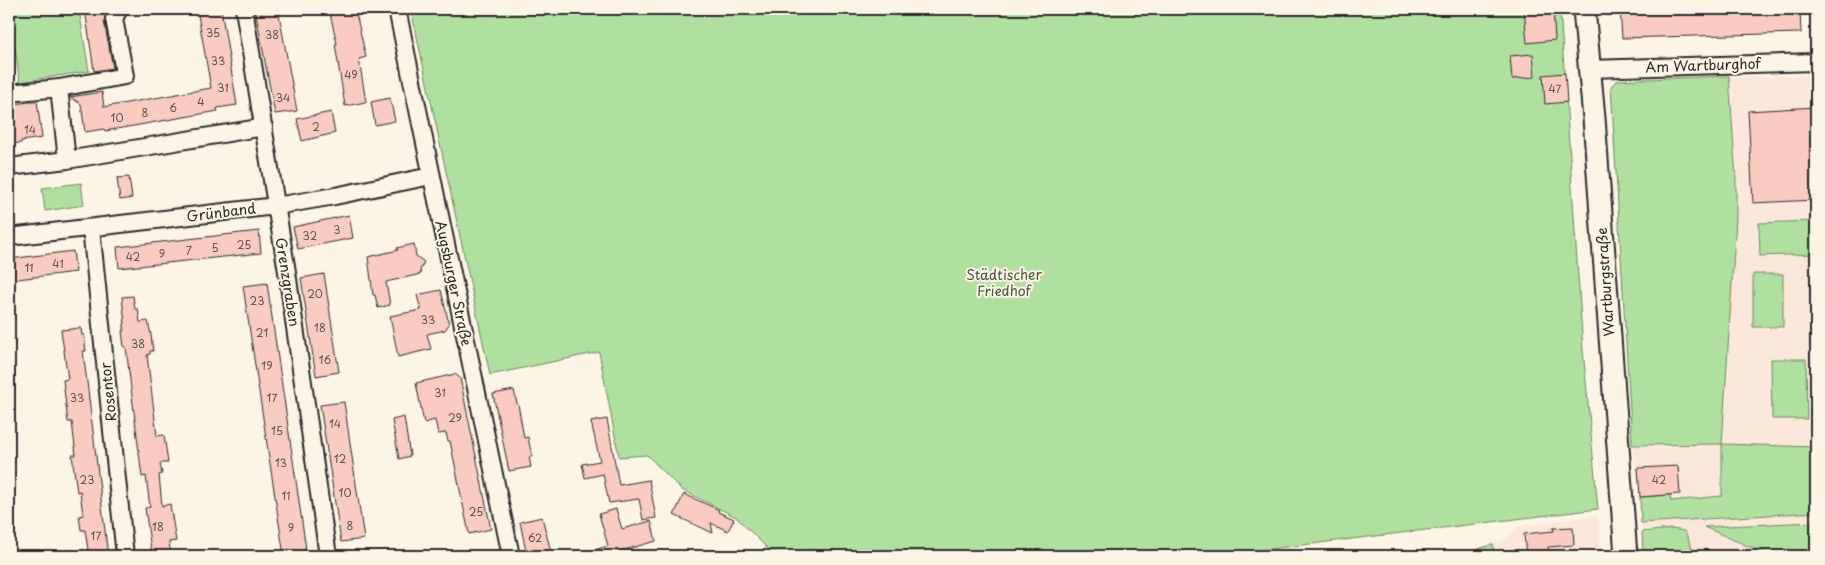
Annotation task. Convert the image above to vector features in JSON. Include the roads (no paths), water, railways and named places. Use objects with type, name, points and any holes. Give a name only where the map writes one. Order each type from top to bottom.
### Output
[{"type":"main road","name":"Wartburgstraße","points":[[1584,9],[1626,556]]},
{"type":"street","points":[[9,93],[59,88],[125,76],[114,19],[119,9]]},
{"type":"street","name":"Grenzgraben","points":[[244,9],[264,127],[328,556]]},
{"type":"street","name":"Augsburger Straße","points":[[396,9],[511,556]]},
{"type":"street","name":"Am Wartburghof","points":[[1589,68],[1816,62]]},
{"type":"street","points":[[59,88],[67,160]]},
{"type":"street","points":[[9,166],[67,160],[264,127]]},
{"type":"street","name":"Grünband","points":[[9,237],[276,206],[349,194],[431,176]]},
{"type":"street","name":"Rosentor","points":[[91,228],[125,556]]},
{"type":"park label","name":"Städtischer Friedhof","points":[[1004,282]]}]
